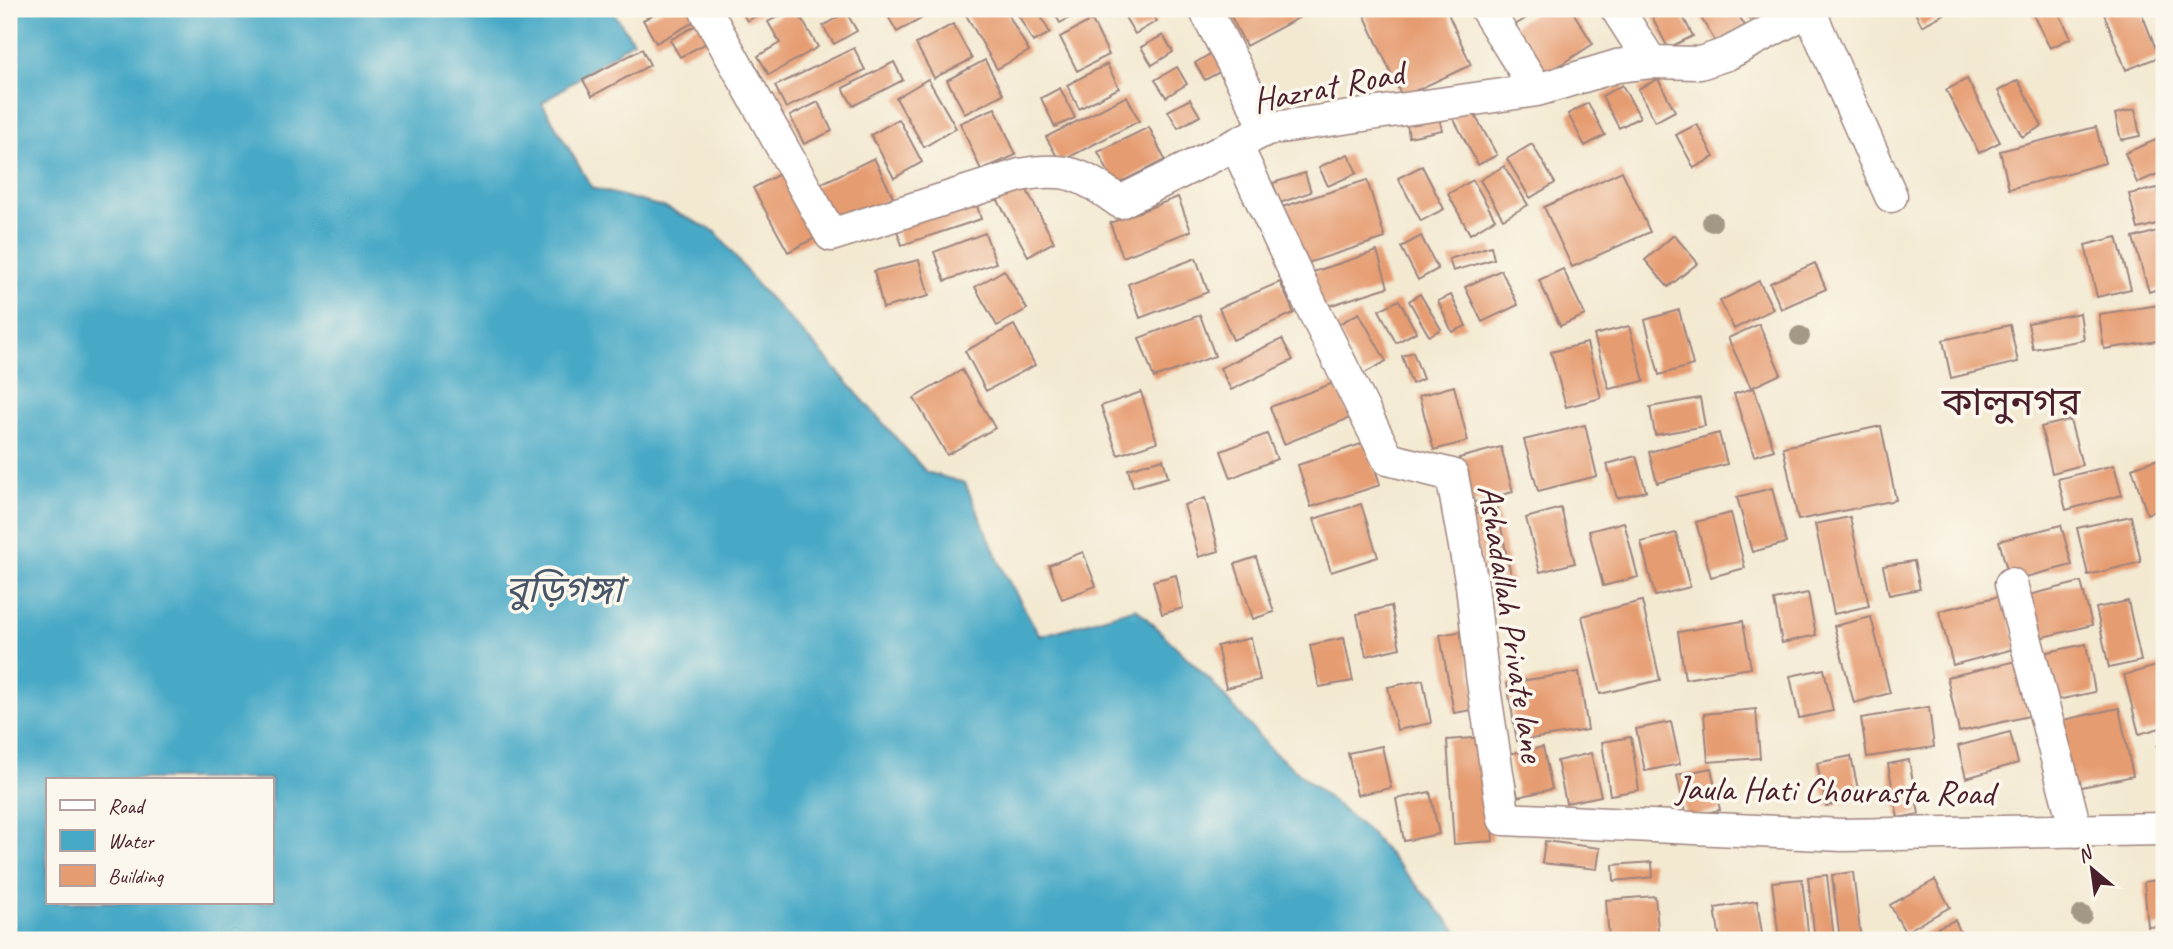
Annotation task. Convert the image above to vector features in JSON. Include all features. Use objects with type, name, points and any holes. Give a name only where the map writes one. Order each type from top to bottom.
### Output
[{"type":"street","name":"Hazrat Road","points":[[705,9],[831,235],[1043,170],[1077,174],[1120,202],[1267,130],[1537,90],[1617,66],[1651,62],[1711,61],[1810,9]]},
{"type":"street","points":[[1205,9],[1267,130]]},
{"type":"street","points":[[1486,9],[1537,90]]},
{"type":"street","points":[[1617,9],[1651,62]]},
{"type":"street","points":[[1810,9],[1891,197]]},
{"type":"street","name":"Ashadallah Private lane","points":[[1236,145],[1304,291],[1388,459],[1451,475],[1472,585],[1482,675],[1504,819]]},
{"type":"street","points":[[2011,584],[2076,831]]},
{"type":"street","name":"Jaula Hati Chourasta Road","points":[[1504,819],[1842,835],[2164,829]]},
{"type":"water","name":"বুড়িগঙ্গা","points":[[9,9],[611,9],[633,41],[542,103],[592,188],[667,208],[716,232],[757,285],[816,347],[926,472],[965,483],[1004,573],[1040,636],[1136,608],[1209,679],[1270,749],[1369,832],[1465,940],[9,940]]},
{"type":"building","points":[[664,9],[692,9],[698,20],[656,43],[643,20]]},
{"type":"building","points":[[740,9],[769,9],[747,21]]},
{"type":"building","points":[[791,9],[796,9],[818,47],[769,75],[758,56],[780,43],[768,22]]},
{"type":"building","points":[[884,9],[939,9],[897,32]]},
{"type":"building","points":[[977,9],[1005,9],[1029,51],[997,69],[966,15]]},
{"type":"building","points":[[1015,9],[1037,9],[1050,33],[1033,42]]},
{"type":"building","points":[[1052,9],[1075,9],[1078,13],[1060,23]]},
{"type":"building","points":[[1138,9],[1149,9],[1157,21],[1135,34],[1125,17]]},
{"type":"building","points":[[1227,9],[1315,9],[1246,46]]},
{"type":"building","points":[[1446,9],[1471,65],[1402,97],[1362,10]]},
{"type":"building","points":[[1541,9],[1571,9],[1593,44],[1538,79],[1507,30]]},
{"type":"building","points":[[1648,9],[1679,9],[1693,36],[1668,48]]},
{"type":"building","points":[[1696,9],[1735,9],[1745,26],[1716,43]]},
{"type":"building","points":[[1744,9],[1772,9],[1750,20]]},
{"type":"building","points":[[1913,9],[1953,9],[1922,26]]},
{"type":"building","points":[[2030,9],[2057,9],[2071,38],[2050,48]]},
{"type":"building","points":[[2102,9],[2140,9],[2159,57],[2126,70]]},
{"type":"building","points":[[846,12],[857,31],[834,44],[823,26]]},
{"type":"building","points":[[706,20],[716,38],[680,57],[670,40]]},
{"type":"building","points":[[1092,20],[1109,55],[1077,71],[1060,37]]},
{"type":"building","points":[[953,24],[972,59],[934,78],[916,44]]},
{"type":"building","points":[[1163,35],[1173,52],[1152,65],[1141,47]]},
{"type":"building","points":[[854,48],[865,70],[786,108],[775,86]]},
{"type":"building","points":[[642,49],[650,65],[592,96],[583,80]]},
{"type":"building","points":[[1217,50],[1227,68],[1205,80],[1195,63]]},
{"type":"building","points":[[985,60],[1003,94],[965,114],[947,80]]},
{"type":"building","points":[[894,62],[903,80],[853,106],[843,88]]},
{"type":"building","points":[[1107,64],[1119,88],[1079,109],[1067,85]]},
{"type":"building","points":[[1177,67],[1187,84],[1166,97],[1155,80]]},
{"type":"building","points":[[928,79],[956,128],[924,147],[896,98]]},
{"type":"building","points":[[1658,79],[1675,111],[1655,122],[1638,89]]},
{"type":"building","points":[[1967,79],[2000,142],[1979,153],[1946,90]]},
{"type":"building","points":[[2018,80],[2042,126],[2022,137],[1998,91]]},
{"type":"building","points":[[1622,85],[1640,117],[1619,128],[1602,96]]},
{"type":"building","points":[[1060,88],[1075,118],[1055,127],[1041,98]]},
{"type":"building","points":[[1127,96],[1139,121],[1060,162],[1046,137]]},
{"type":"building","points":[[1190,99],[1200,116],[1178,128],[1168,111]]},
{"type":"building","points":[[818,102],[832,131],[804,144],[790,116]]},
{"type":"building","points":[[1588,103],[1605,135],[1585,146],[1568,114]]},
{"type":"building","points":[[1470,106],[1497,155],[1478,165],[1452,116]]},
{"type":"building","points":[[995,108],[1016,155],[981,170],[960,123]]},
{"type":"building","points":[[2135,109],[2140,136],[2121,140],[2115,114]]},
{"type":"building","points":[[1438,111],[1442,130],[1409,137],[1406,118]]},
{"type":"building","points":[[899,119],[922,162],[894,178],[871,135]]},
{"type":"building","points":[[1697,124],[1714,157],[1694,168],[1676,135]]},
{"type":"building","points":[[1149,127],[1165,160],[1115,185],[1098,152]]},
{"type":"building","points":[[2096,127],[2105,163],[2009,189],[2000,151]]},
{"type":"building","points":[[2163,137],[2164,171],[2137,183],[2125,153]]},
{"type":"building","points":[[1532,144],[1555,183],[1530,198],[1507,159]]},
{"type":"building","points":[[1348,154],[1357,173],[1328,186],[1319,167]]},
{"type":"building","points":[[874,158],[893,197],[833,226],[814,187]]},
{"type":"building","points":[[1422,166],[1444,209],[1421,221],[1398,178]]},
{"type":"building","points":[[1504,166],[1528,205],[1503,219],[1480,180]]},
{"type":"building","points":[[785,171],[821,235],[788,252],[753,188]]},
{"type":"building","points":[[1622,171],[1650,232],[1572,267],[1544,207]]},
{"type":"building","points":[[1305,173],[1311,192],[1280,203],[1273,183]]},
{"type":"building","points":[[1021,179],[1054,242],[1028,256],[994,193]]},
{"type":"building","points":[[1367,180],[1385,238],[1298,266],[1279,208]]},
{"type":"building","points":[[1473,180],[1495,219],[1470,234],[1448,194]]},
{"type":"building","points":[[2158,188],[2164,222],[2138,229],[2129,194]]},
{"type":"building","points":[[974,196],[981,219],[902,245],[894,222]]},
{"type":"building","points":[[1178,197],[1191,231],[1123,257],[1110,223]]},
{"type":"building","points":[[2164,229],[2164,287],[2149,292],[2133,238]]},
{"type":"building","points":[[985,233],[996,263],[945,281],[934,252]]},
{"type":"building","points":[[1674,235],[1698,263],[1668,287],[1645,260]]},
{"type":"building","points":[[1421,236],[1438,269],[1418,280],[1401,247]]},
{"type":"building","points":[[2117,237],[2131,289],[2097,297],[2085,245]]},
{"type":"building","points":[[1491,246],[1494,259],[1453,271],[1449,259]]},
{"type":"building","points":[[1377,251],[1388,287],[1316,310],[1304,275]]},
{"type":"building","points":[[1196,258],[1208,292],[1140,318],[1128,284]]},
{"type":"building","points":[[919,260],[929,296],[883,308],[874,271]]},
{"type":"building","points":[[1815,263],[1826,289],[1781,309],[1770,283]]},
{"type":"building","points":[[1563,269],[1585,315],[1560,326],[1539,280]]},
{"type":"building","points":[[1004,270],[1027,309],[997,326],[975,287]]},
{"type":"building","points":[[1501,270],[1518,305],[1482,322],[1465,287]]},
{"type":"building","points":[[1759,281],[1773,309],[1734,329],[1720,301]]},
{"type":"building","points":[[1280,282],[1294,313],[1233,340],[1219,308]]},
{"type":"building","points":[[1420,294],[1441,329],[1429,336],[1409,301]]},
{"type":"building","points":[[1451,295],[1466,326],[1452,332],[1438,301]]},
{"type":"building","points":[[1399,300],[1416,332],[1396,343],[1379,310]]},
{"type":"building","points":[[2160,305],[2164,340],[2104,349],[2099,314]]},
{"type":"building","points":[[1679,310],[1693,365],[1659,375],[1645,320]]},
{"type":"building","points":[[1359,313],[1386,361],[1363,374],[1335,326]]},
{"type":"building","points":[[2080,313],[2084,340],[2033,349],[2028,323]]},
{"type":"building","points":[[1200,315],[1215,356],[1154,378],[1139,338]]},
{"type":"building","points":[[1759,324],[1781,374],[1751,388],[1728,338]]},
{"type":"building","points":[[1014,325],[1035,365],[986,391],[965,351]]},
{"type":"building","points":[[2010,325],[2018,362],[1951,378],[1943,340]]},
{"type":"building","points":[[1629,326],[1644,381],[1609,389],[1594,335]]},
{"type":"building","points":[[1282,339],[1293,360],[1231,390],[1220,368]]},
{"type":"building","points":[[1587,343],[1601,398],[1566,407],[1551,352]]},
{"type":"building","points":[[1413,352],[1423,379],[1412,384],[1402,356]]},
{"type":"building","points":[[962,370],[995,428],[947,455],[914,398]]},
{"type":"building","points":[[1336,382],[1350,418],[1284,444],[1270,407]]},
{"type":"building","points":[[1454,386],[1468,441],[1434,450],[1419,396]]},
{"type":"building","points":[[1754,388],[1774,450],[1754,456],[1734,394]]},
{"type":"building","points":[[1141,392],[1157,442],[1118,455],[1101,406]]},
{"type":"building","points":[[1700,398],[1705,426],[1655,435],[1650,407]]},
{"type":"building","points":[[2070,420],[2082,465],[2052,473],[2041,427]]},
{"type":"building","points":[[1585,425],[1597,476],[1538,491],[1524,440]]},
{"type":"building","points":[[1881,426],[1896,500],[1798,520],[1783,447]]},
{"type":"building","points":[[1719,433],[1727,464],[1657,483],[1649,452]]},
{"type":"building","points":[[1267,434],[1277,459],[1231,478],[1221,451]]},
{"type":"building","points":[[1367,442],[1380,485],[1311,507],[1298,465]]},
{"type":"building","points":[[1501,447],[1513,492],[1471,503],[1459,458]]},
{"type":"building","points":[[1636,456],[1646,491],[1617,498],[1607,464]]},
{"type":"building","points":[[2164,457],[2164,508],[2147,514],[2132,468]]},
{"type":"building","points":[[1163,459],[1168,477],[1133,487],[1128,469]]},
{"type":"building","points":[[2114,465],[2122,495],[2066,510],[2058,479]]},
{"type":"building","points":[[1772,488],[1786,543],[1752,552],[1737,497]]},
{"type":"building","points":[[1205,498],[1219,551],[1199,557],[1184,505]]},
{"type":"building","points":[[1361,504],[1378,557],[1331,572],[1314,519]]},
{"type":"building","points":[[1561,508],[1575,563],[1540,572],[1526,518]]},
{"type":"building","points":[[1497,509],[1513,584],[1486,589],[1471,514]]},
{"type":"building","points":[[1731,513],[1745,568],[1711,577],[1696,522]]},
{"type":"building","points":[[2131,516],[2141,562],[2088,575],[2077,528]]},
{"type":"building","points":[[1850,517],[1869,606],[1834,614],[1815,524]]},
{"type":"building","points":[[1624,522],[1638,577],[1603,586],[1589,531]]},
{"type":"building","points":[[2061,525],[2072,565],[2010,581],[1999,541]]},
{"type":"building","points":[[1676,533],[1690,587],[1655,596],[1641,542]]},
{"type":"building","points":[[1083,552],[1096,586],[1062,599],[1049,565]]},
{"type":"building","points":[[1256,557],[1274,612],[1253,619],[1235,564]]},
{"type":"building","points":[[1914,561],[1920,589],[1889,595],[1883,566]]},
{"type":"building","points":[[1176,575],[1183,608],[1162,614],[1153,581]]},
{"type":"building","points":[[2081,582],[2092,625],[2031,640],[2021,597]]},
{"type":"building","points":[[1808,593],[1816,635],[1782,643],[1774,600]]},
{"type":"building","points":[[2004,595],[2017,648],[1953,665],[1939,611]]},
{"type":"building","points":[[1642,601],[1660,680],[1600,694],[1582,616]]},
{"type":"building","points":[[2128,601],[2141,661],[2109,668],[2096,608]]},
{"type":"building","points":[[1391,606],[1400,648],[1366,656],[1357,614]]},
{"type":"building","points":[[1871,617],[1890,693],[1854,703],[1834,626]]},
{"type":"building","points":[[1743,621],[1751,668],[1685,679],[1678,632]]},
{"type":"building","points":[[1464,631],[1478,709],[1454,713],[1440,635]]},
{"type":"building","points":[[1251,638],[1260,680],[1226,688],[1217,646]]},
{"type":"building","points":[[1344,638],[1353,681],[1319,687],[1310,645]]},
{"type":"building","points":[[2086,644],[2095,692],[2048,702],[2038,654]]},
{"type":"building","points":[[2017,661],[2029,716],[1959,732],[1947,677]]},
{"type":"building","points":[[2164,664],[2164,727],[2139,734],[2124,675]]},
{"type":"building","points":[[1824,669],[1833,711],[1799,718],[1790,676]]},
{"type":"building","points":[[1579,672],[1588,730],[1517,741],[1507,683]]},
{"type":"building","points":[[1423,680],[1431,723],[1397,730],[1388,687]]},
{"type":"building","points":[[1929,707],[1934,747],[1867,757],[1861,718]]},
{"type":"building","points":[[2119,708],[2133,776],[2068,790],[2054,722]]},
{"type":"building","points":[[1756,709],[1760,758],[1708,762],[1704,714]]},
{"type":"building","points":[[1671,722],[1680,764],[1645,771],[1636,729]]},
{"type":"building","points":[[2010,732],[2018,763],[1966,778],[1958,746]]},
{"type":"building","points":[[1486,737],[1493,841],[1454,844],[1447,740]]},
{"type":"building","points":[[1631,737],[1639,790],[1610,795],[1602,742]]},
{"type":"building","points":[[2164,745],[2164,783],[2163,783],[2157,746]]},
{"type":"building","points":[[1382,746],[1391,788],[1357,795],[1348,753]]},
{"type":"building","points":[[1543,747],[1552,789],[1518,797],[1509,754]]},
{"type":"building","points":[[1591,753],[1601,796],[1566,803],[1557,761]]},
{"type":"building","points":[[1851,756],[1860,799],[1826,806],[1817,763]]},
{"type":"building","points":[[1909,760],[1919,814],[1898,818],[1888,764]]},
{"type":"building","points":[[1711,768],[1720,810],[1686,817],[1677,775]]},
{"type":"building","points":[[1430,792],[1439,834],[1404,841],[1396,799]]},
{"type":"building","points":[[1545,841],[1600,848],[1597,869],[1542,863]]},
{"type":"building","points":[[1652,862],[1653,877],[1614,881],[1613,865]]},
{"type":"building","points":[[1853,872],[1861,940],[1840,940],[1832,875]]},
{"type":"building","points":[[1827,875],[1834,940],[1815,940],[1808,877]]},
{"type":"building","points":[[1802,879],[1809,940],[1779,940],[1772,882]]},
{"type":"building","points":[[2164,879],[2164,926],[2148,927],[2144,882]]},
{"type":"building","points":[[1935,880],[1950,907],[1905,932],[1890,905]]},
{"type":"building","points":[[1655,896],[1659,940],[1609,940],[1606,900]]},
{"type":"building","points":[[1757,901],[1763,940],[1720,940],[1715,908]]},
{"type":"building","points":[[1955,920],[1964,940],[1909,940]]},
{"type":"district","name":"কালুনগর","points":[[2011,402]]}]
